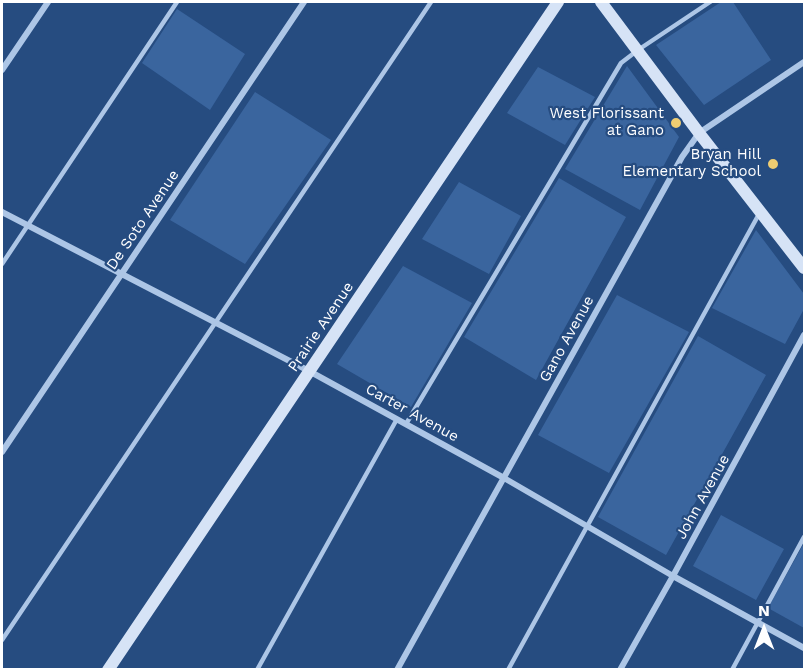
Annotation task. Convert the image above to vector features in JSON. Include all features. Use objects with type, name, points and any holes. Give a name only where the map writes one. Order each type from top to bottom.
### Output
[{"type":"street","points":[[2,70],[48,2]]},
{"type":"street","name":"De Soto Avenue","points":[[2,452],[304,2]]},
{"type":"street","name":"Prairie Avenue","points":[[108,669],[558,2]]},
{"type":"street","points":[[601,2],[804,268]]},
{"type":"street","name":"Gano Avenue","points":[[397,669],[682,157],[699,133],[804,62]]},
{"type":"street","name":"Carter Avenue","points":[[2,212],[309,370],[804,648]]},
{"type":"street","name":"John Avenue","points":[[620,669],[674,576],[804,335]]},
{"type":"lane","points":[[2,264],[177,2]]},
{"type":"lane","points":[[2,640],[431,2]]},
{"type":"lane","points":[[406,424],[621,63],[710,2]]},
{"type":"lane","points":[[508,669],[760,212]]},
{"type":"lane","points":[[257,669],[397,419]]},
{"type":"lane","points":[[732,669],[804,537]]},
{"type":"shaded area","points":[[721,2],[733,2],[771,60],[704,105],[656,45]]},
{"type":"shaded area","points":[[177,9],[245,54],[210,110],[142,63]]},
{"type":"shaded area","points":[[627,66],[679,137],[640,210],[565,169]]},
{"type":"shaded area","points":[[538,67],[595,97],[565,145],[507,113]]},
{"type":"shaded area","points":[[255,92],[331,140],[245,264],[170,220]]},
{"type":"shaded area","points":[[559,178],[626,217],[536,380],[464,337]]},
{"type":"shaded area","points":[[459,182],[521,216],[489,274],[422,239]]},
{"type":"shaded area","points":[[756,230],[804,294],[804,309],[785,344],[712,308]]},
{"type":"shaded area","points":[[403,266],[472,303],[411,407],[337,364]]},
{"type":"shaded area","points":[[617,295],[689,332],[609,473],[538,435]]},
{"type":"shaded area","points":[[698,336],[766,375],[666,555],[598,517]]},
{"type":"shaded area","points":[[721,515],[784,549],[756,600],[693,566]]},
{"type":"shaded area","points":[[804,543],[804,628],[768,608]]},
{"type":"place","name":"West Florissant at Gano","points":[[676,123]]},
{"type":"place","name":"Bryan Hill Elementary School","points":[[773,164]]}]
